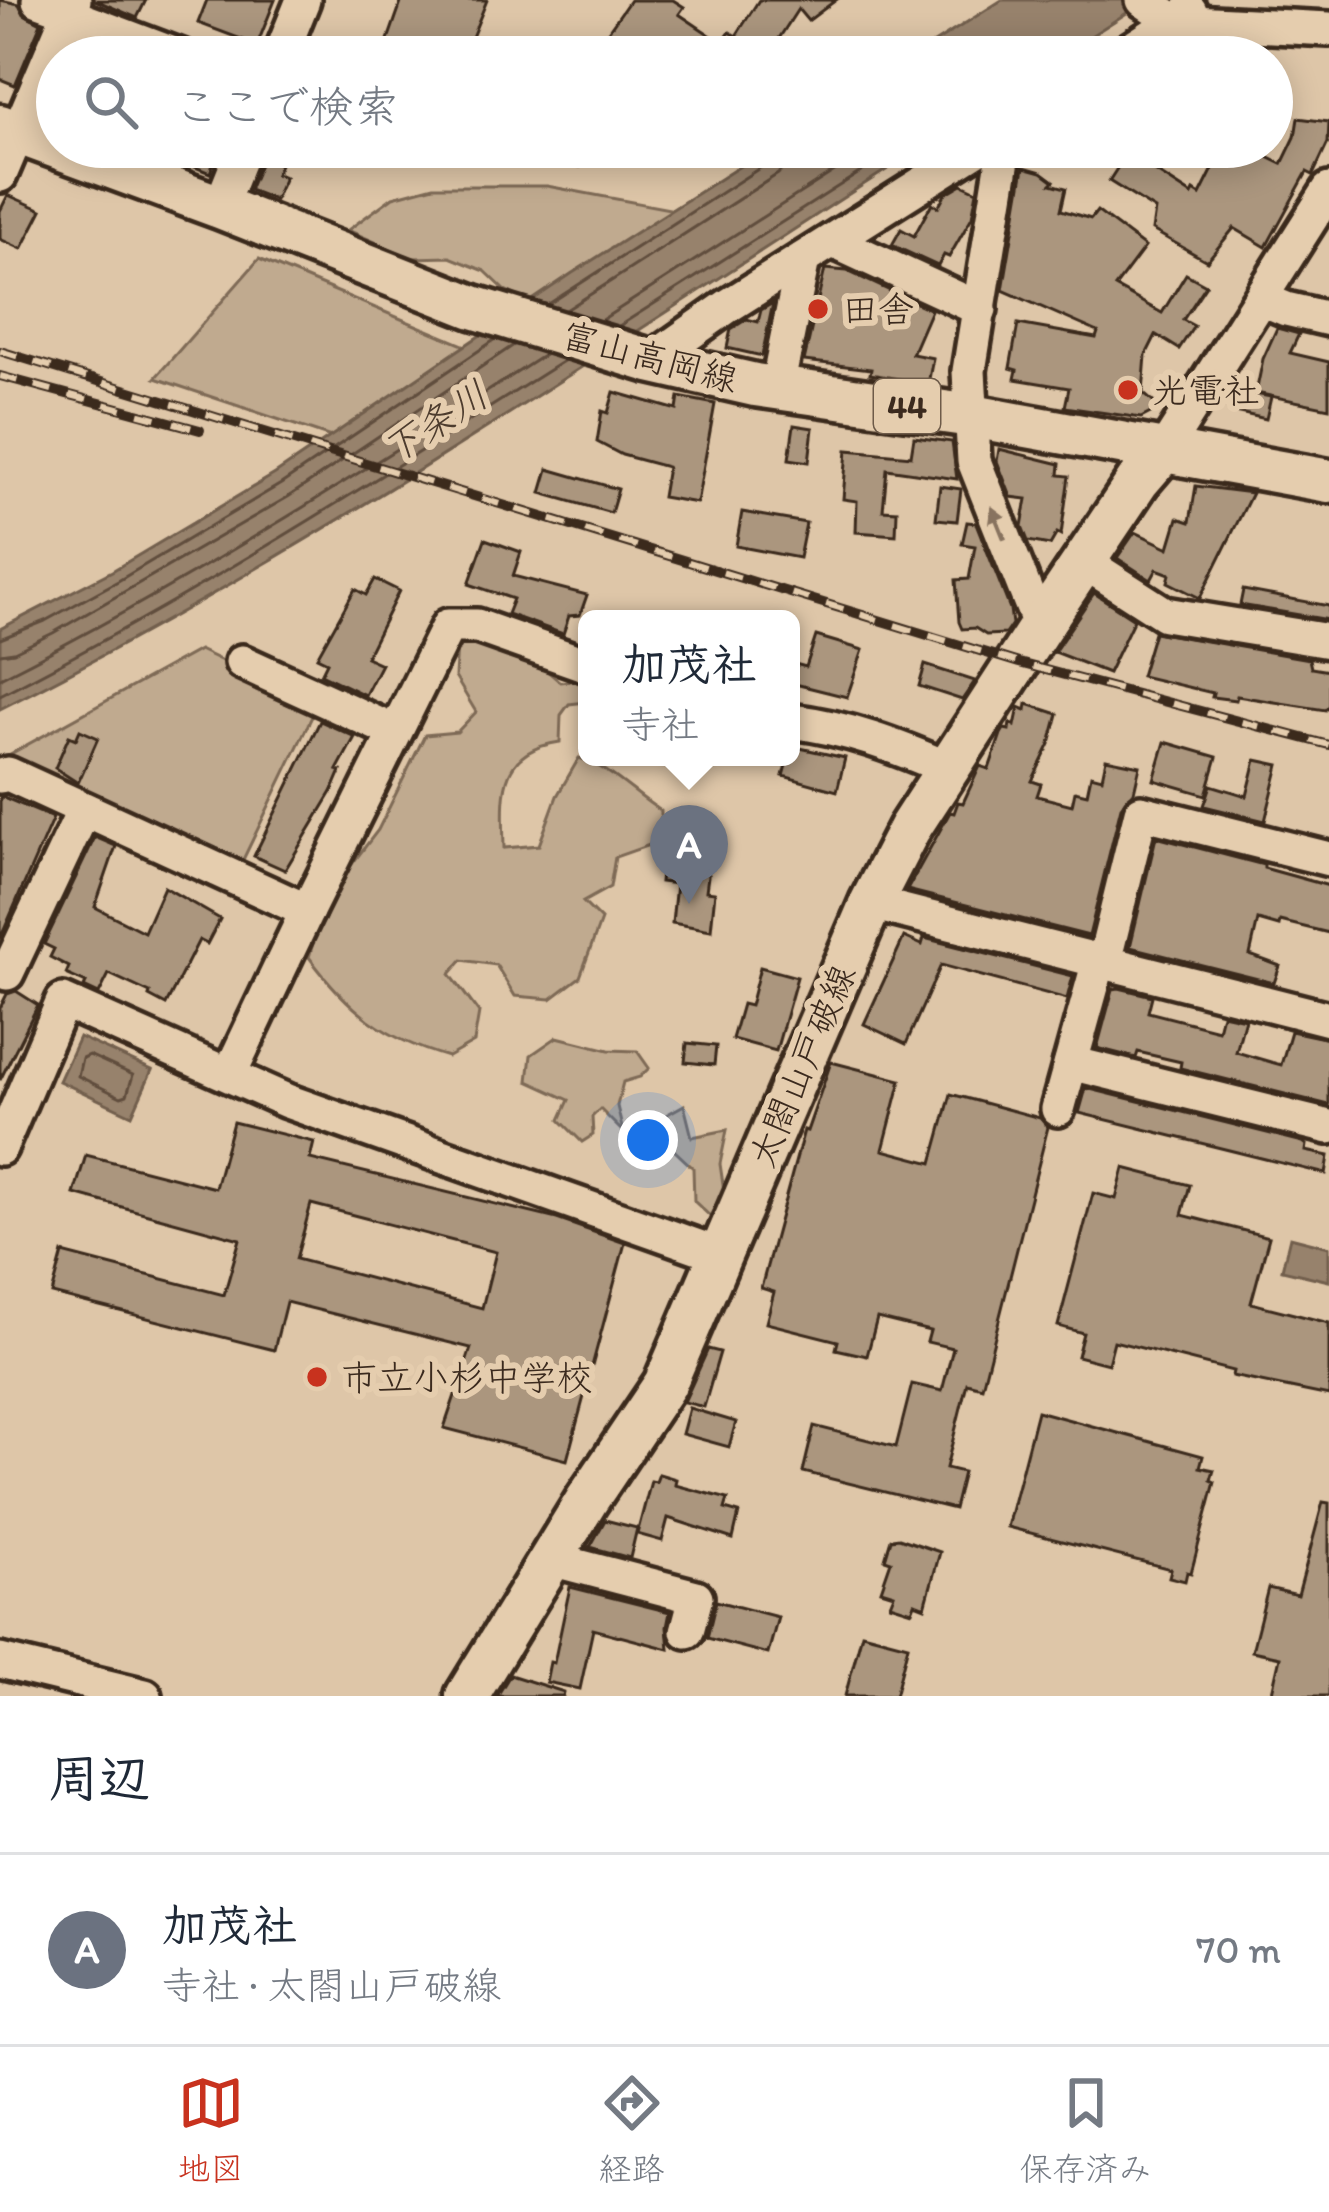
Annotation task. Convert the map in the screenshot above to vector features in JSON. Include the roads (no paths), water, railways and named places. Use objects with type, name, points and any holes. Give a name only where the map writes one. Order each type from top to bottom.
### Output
[{"type":"main road","name":"富山高岡線","points":[[114,168],[495,314],[650,362],[777,388],[972,416],[1329,481]]},
{"type":"main road","name":"太閤山戸破線","points":[[466,1696],[665,1384],[871,903],[909,829],[1040,627],[1163,452]]},
{"type":"street","points":[[288,36],[303,0]]},
{"type":"street","points":[[1143,0],[1174,22],[1329,29]]},
{"type":"street","points":[[1152,36],[1206,0]]},
{"type":"street","points":[[49,36],[62,6],[132,36]]},
{"type":"street","points":[[0,175],[10,130],[36,68]]},
{"type":"street","points":[[220,207],[236,168]]},
{"type":"street","points":[[650,362],[728,306],[947,168]]},
{"type":"street","points":[[1002,168],[969,371],[974,461],[1040,627]]},
{"type":"street","points":[[1163,452],[1329,190]]},
{"type":"street","points":[[833,241],[980,309]]},
{"type":"street","points":[[777,388],[803,260]]},
{"type":"street","points":[[1262,299],[1329,319]]},
{"type":"street","points":[[1084,562],[1166,614],[1329,641]]},
{"type":"street","points":[[230,1073],[448,626],[477,626],[578,662]]},
{"type":"street","points":[[242,662],[395,732]]},
{"type":"street","points":[[800,722],[839,727],[949,769]]},
{"type":"street","points":[[0,776],[8,774],[307,911]]},
{"type":"street","points":[[84,810],[3,971],[287,1101],[721,1255]]},
{"type":"street","points":[[1058,1109],[1141,812],[1329,859]]},
{"type":"street","points":[[871,903],[1329,1019]]},
{"type":"street","points":[[0,1148],[12,1084],[63,1001]]},
{"type":"street","points":[[1071,1063],[1329,1127]]},
{"type":"street","points":[[551,1558],[696,1597],[687,1631]]},
{"type":"street","points":[[0,1661],[145,1696]]},
{"type":"water","points":[[1002,0],[1147,0],[1091,36],[945,36]]},
{"type":"water","name":"下条川","points":[[737,168],[890,168],[353,511],[0,709],[0,629],[112,571],[275,474]]},
{"type":"water","points":[[79,1037],[152,1070],[132,1115],[59,1081]]},
{"type":"water","points":[[1290,1237],[1329,1247],[1329,1281],[1282,1270]]},
{"type":"railway","points":[[0,351],[1019,663],[1329,745]]},
{"type":"railway","points":[[0,376],[200,430]]},
{"type":"place","name":"田舎","points":[[818,309]]},
{"type":"place","name":"光電社","points":[[1128,390]]},
{"type":"place","name":"加茂社","points":[[689,904]]},
{"type":"place","name":"市立小杉中学校","points":[[317,1377]]}]
